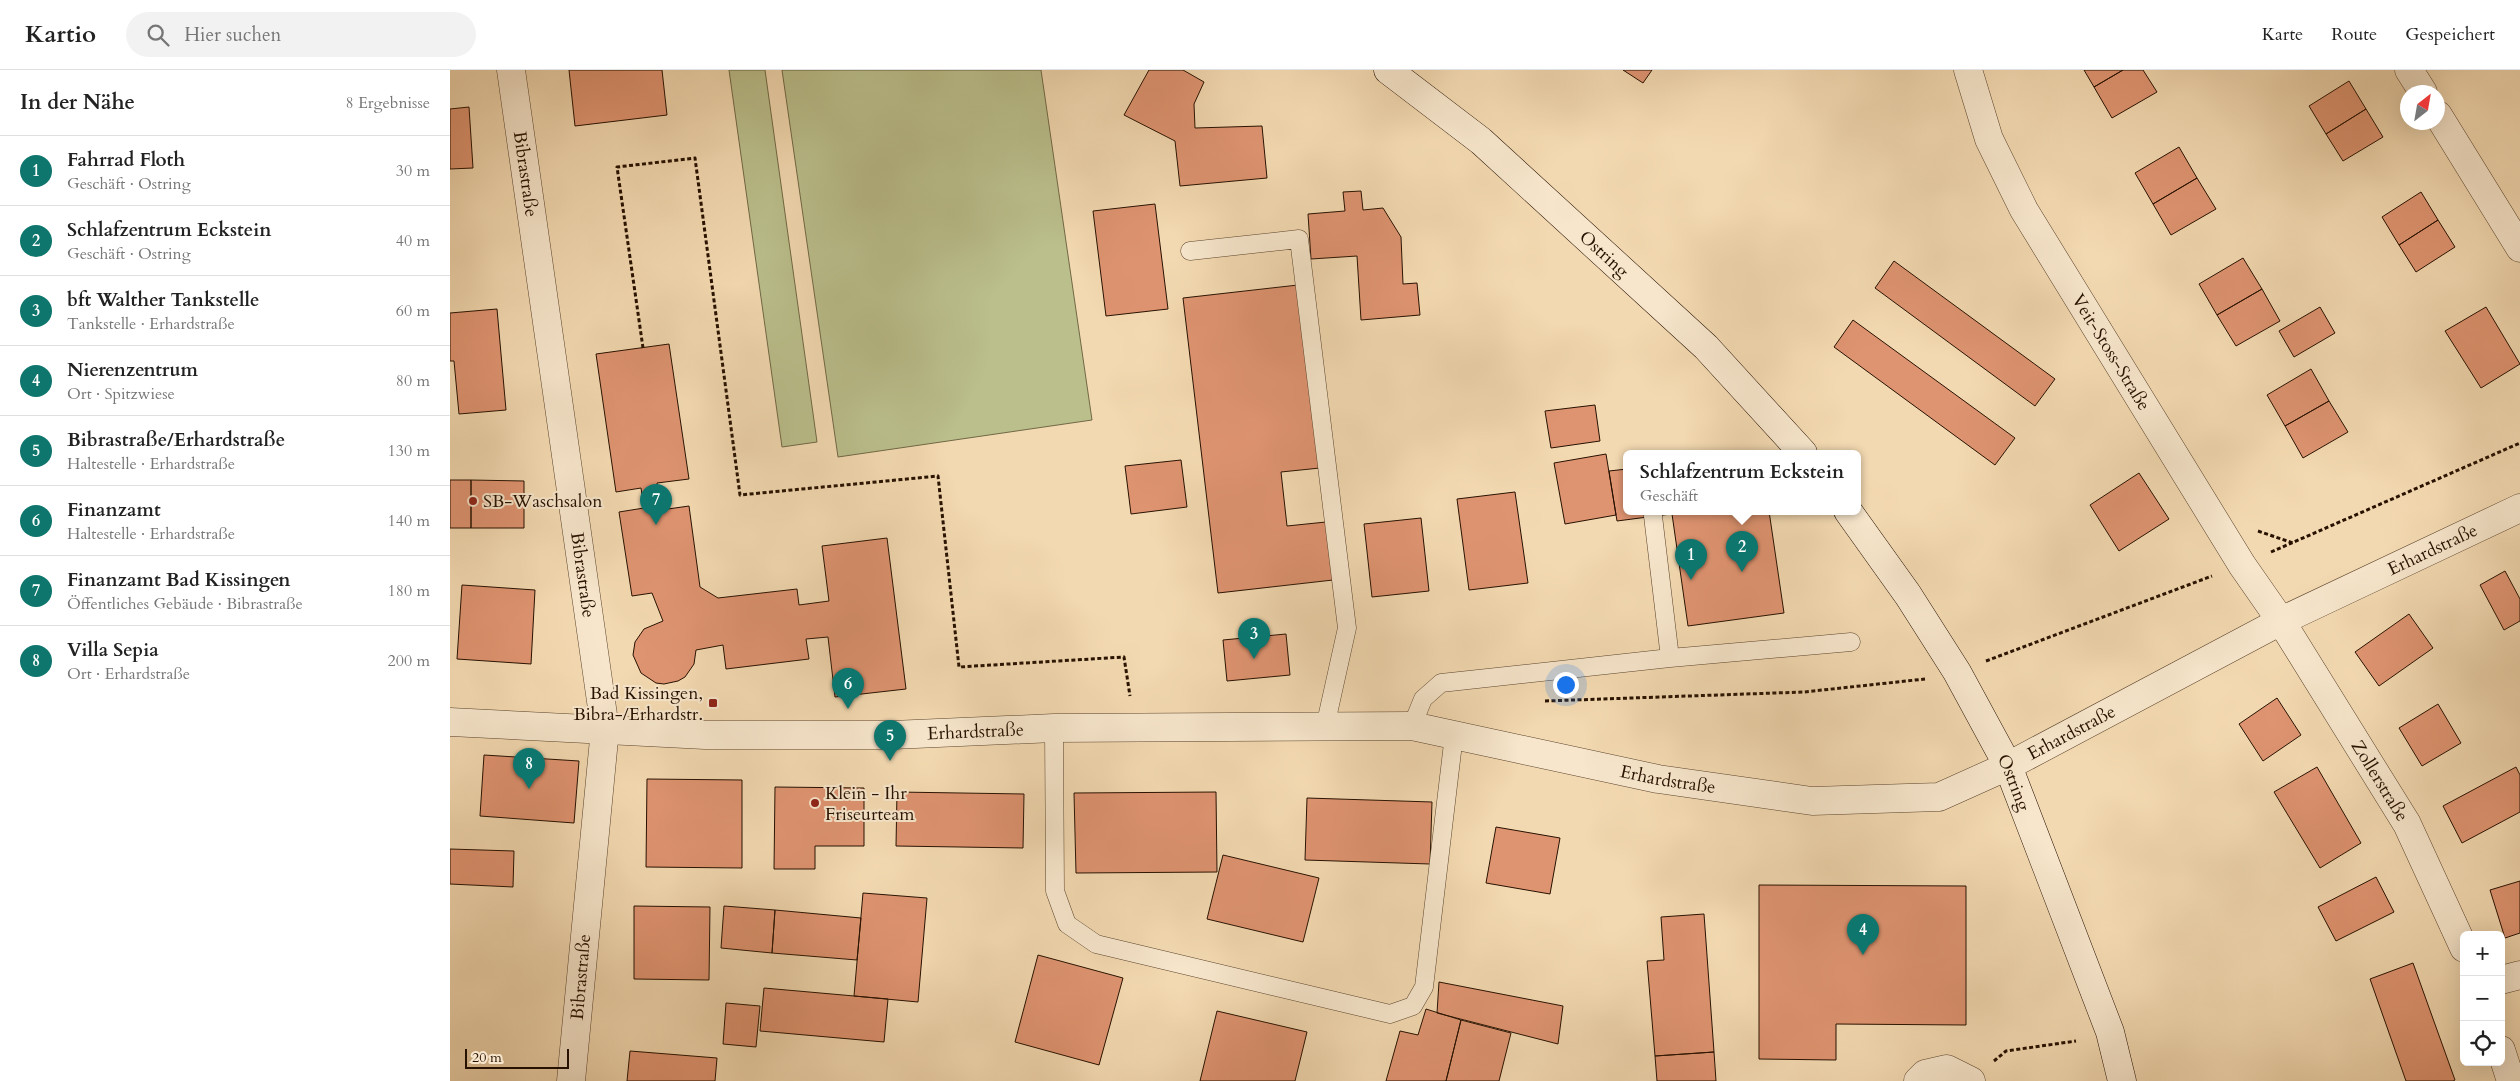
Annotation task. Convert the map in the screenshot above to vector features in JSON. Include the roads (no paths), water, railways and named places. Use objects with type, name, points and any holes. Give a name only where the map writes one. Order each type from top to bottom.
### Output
[{"type":"street","name":"Bibrastraße","points":[[511,70],[605,729],[571,1081]]},
{"type":"street","name":"Ostring","points":[[1388,70],[1480,141],[1706,347],[1800,450]]},
{"type":"street","name":"Veit-Stoss-Straße","points":[[1968,70],[1990,139],[2024,210],[2242,565],[2280,621]]},
{"type":"street","points":[[2409,70],[2419,85]]},
{"type":"street","points":[[2445,126],[2520,248]]},
{"type":"street","name":"Erhardstraße","points":[[450,722],[705,735],[892,735],[1054,728],[1412,726],[1658,779],[1812,801],[1939,797],[2008,766],[2280,621],[2520,508]]},
{"type":"street","name":"Ostring","points":[[1851,515],[1908,595],[1957,672],[2008,766],[2110,1032],[2122,1081]]},
{"type":"street","name":"Zollerstraße","points":[[2280,621],[2407,824],[2460,939]]},
{"type":"street","points":[[2505,979],[2520,975]]},
{"type":"street","points":[[2505,1062],[2511,1081]]},
{"type":"street","points":[[1918,1081],[1925,1074],[1947,1069],[1970,1080]]},
{"type":"lane","points":[[1190,251],[1299,240],[1347,628],[1325,727]]},
{"type":"lane","points":[[1654,516],[1653,574],[1670,658]]},
{"type":"lane","points":[[1412,726],[1423,699],[1441,683],[1670,658],[1850,642]]},
{"type":"lane","points":[[1054,728],[1055,891],[1068,924],[1096,944],[1390,1014],[1413,1006],[1424,987],[1454,735]]},
{"type":"place","name":"SB-Waschsalon","points":[[473,501]]},
{"type":"place","name":"Finanzamt Bad Kissingen","points":[[656,525]]},
{"type":"place","name":"Schlafzentrum Eckstein","points":[[1742,572]]},
{"type":"place","name":"Fahrrad Floth","points":[[1691,580]]},
{"type":"place","name":"bft Walther Tankstelle","points":[[1254,659]]},
{"type":"place","name":"Bad Kissingen, Bibra-/Erhardstr.","points":[[713,703]]},
{"type":"place","name":"Finanzamt","points":[[848,709]]},
{"type":"place","name":"Bibrastraße/Erhardstraße","points":[[890,761]]},
{"type":"place","name":"Villa Sepia","points":[[529,789]]},
{"type":"place","name":"Klein - Ihr Friseurteam","points":[[815,803]]},
{"type":"place","name":"Nierenzentrum","points":[[1863,955]]}]
